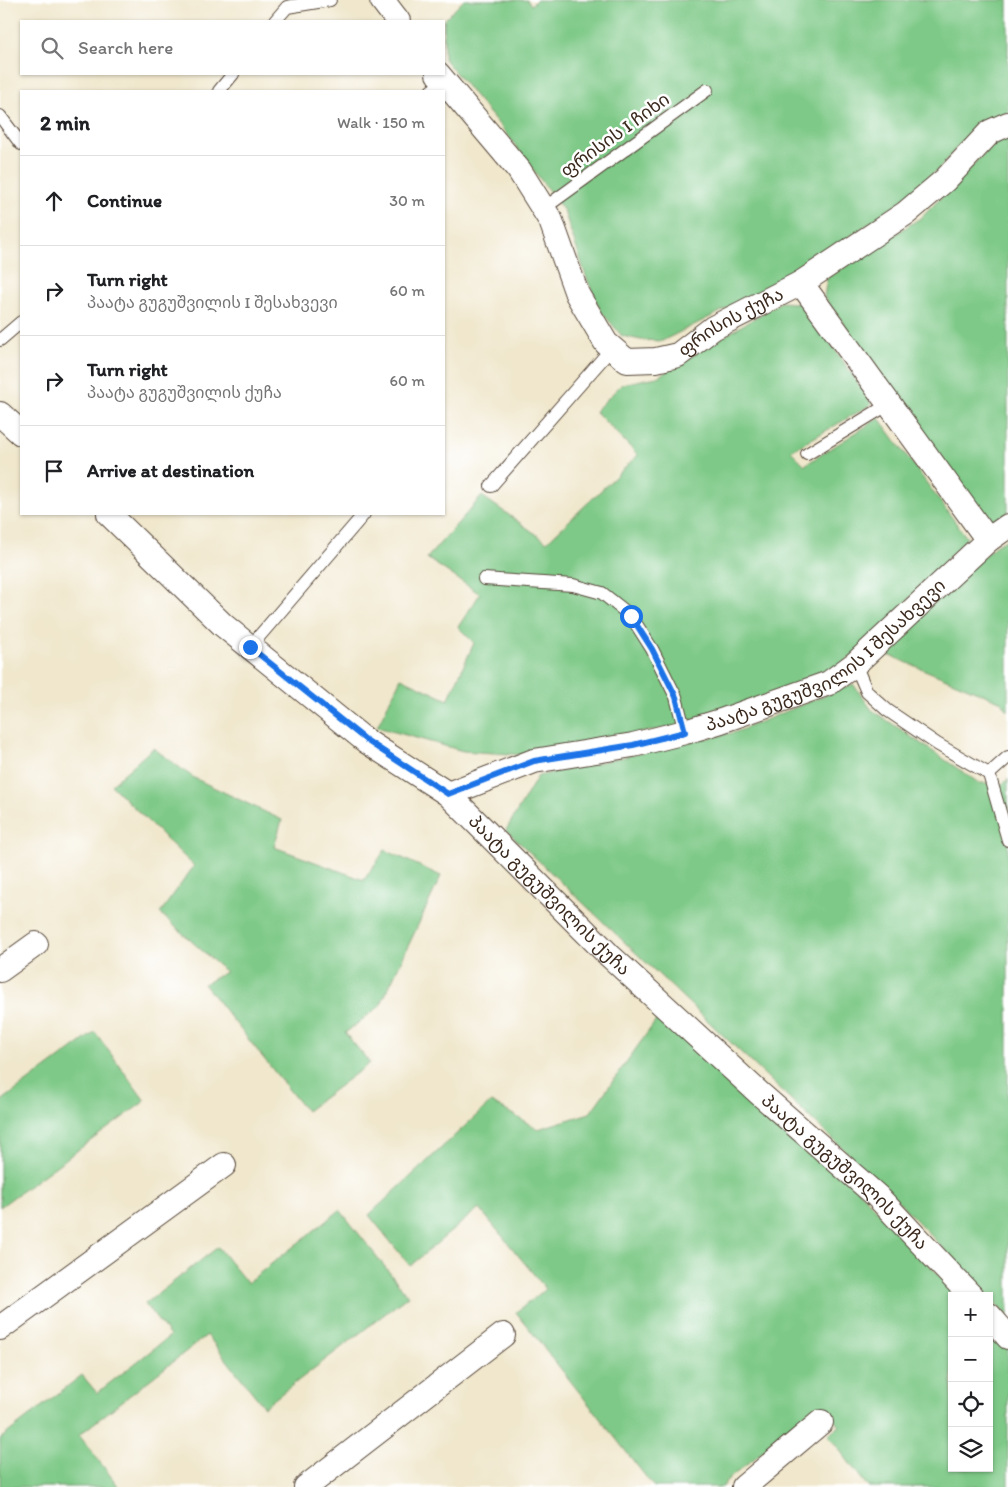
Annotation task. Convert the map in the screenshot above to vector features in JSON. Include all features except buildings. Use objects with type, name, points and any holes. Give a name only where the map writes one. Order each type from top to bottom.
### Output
[{"type":"street","points":[[382,0],[397,20]]},
{"type":"street","name":"ფრისის ქუჩა","points":[[438,82],[519,170],[551,221],[578,294],[606,343],[627,361],[656,360],[678,355],[713,328],[801,283],[906,213],[945,180],[990,132],[1008,124]]},
{"type":"street","points":[[801,283],[988,540]]},
{"type":"street","points":[[0,414],[20,432]]},
{"type":"street","name":"პაატა გუგუშვილის ქუჩა","points":[[111,515],[223,625],[366,740],[448,794],[610,956],[759,1093],[876,1196],[967,1292]]},
{"type":"street","name":"პაატა გუგუშვილის I შესახვევი","points":[[448,794],[534,761],[633,745],[685,732],[829,683],[855,664],[988,540],[1008,526]]},
{"type":"street","points":[[0,970],[36,944]]},
{"type":"street","points":[[0,1328],[224,1165]]},
{"type":"street","points":[[993,1319],[1008,1336]]},
{"type":"street","points":[[306,1487],[503,1335]]},
{"type":"street","points":[[744,1487],[821,1422]]},
{"type":"lane","points":[[277,20],[287,7],[330,0]]},
{"type":"lane","points":[[220,90],[232,75]]},
{"type":"lane","name":"ფრისის I ჩიხი","points":[[543,208],[707,90]]},
{"type":"lane","points":[[0,116],[20,143]]},
{"type":"lane","points":[[0,340],[20,323]]},
{"type":"lane","points":[[491,486],[612,348]]},
{"type":"lane","points":[[807,454],[889,404]]},
{"type":"lane","points":[[250,647],[363,515]]},
{"type":"lane","points":[[484,579],[573,585],[602,592],[631,616],[652,649],[676,697],[685,732]]},
{"type":"lane","points":[[855,664],[867,692],[887,710],[937,744],[989,774],[1008,840]]},
{"type":"lane","points":[[989,774],[1008,757]]},
{"type":"green space","points":[[464,0],[527,0],[531,5],[536,0],[1008,0],[1008,113],[978,122],[940,168],[899,203],[790,277],[662,341],[641,340],[622,336],[600,310],[586,276],[564,211],[506,133],[445,60],[444,20]]},
{"type":"green space","points":[[1008,134],[1008,513],[998,521],[985,520],[824,297],[827,278],[922,217],[999,138]]},
{"type":"green space","points":[[781,302],[804,304],[872,404],[791,451],[805,465],[879,418],[967,538],[863,648],[828,674],[682,725],[525,755],[463,751],[377,727],[401,678],[448,700],[474,643],[458,627],[480,594],[427,558],[482,496],[547,542],[638,455],[595,411],[622,384],[657,377]]},
{"type":"green space","points":[[1008,539],[1008,711],[1002,702],[879,651],[995,546]]},
{"type":"green space","points":[[853,684],[872,710],[979,783],[1003,784],[1008,779],[1008,1316],[993,1300],[993,1292],[985,1292],[896,1199],[506,830],[538,776],[736,732]]},
{"type":"green space","points":[[153,748],[194,778],[282,820],[274,847],[364,880],[385,850],[441,876],[380,1006],[345,1033],[370,1063],[306,1111],[204,984],[226,972],[160,913],[194,866],[111,785]]},
{"type":"green space","points":[[660,1015],[858,1190],[955,1292],[948,1292],[948,1472],[993,1472],[993,1331],[1008,1347],[1008,1487],[868,1487],[828,1435],[840,1426],[820,1406],[726,1481],[723,1487],[654,1487],[516,1312],[546,1289],[479,1208],[410,1266],[369,1215],[491,1102],[538,1129],[590,1113]]},
{"type":"green space","points":[[95,1032],[145,1101],[0,1207],[0,1102]]},
{"type":"green space","points":[[340,1210],[408,1296],[264,1407],[207,1335],[79,1435],[119,1487],[0,1487],[0,1439],[82,1375],[97,1393],[170,1336],[145,1304],[218,1247],[247,1283]]},
{"type":"route","points":[[250,647],[366,740],[448,794],[534,761],[633,745],[685,732],[676,697],[652,649],[631,616]]}]
